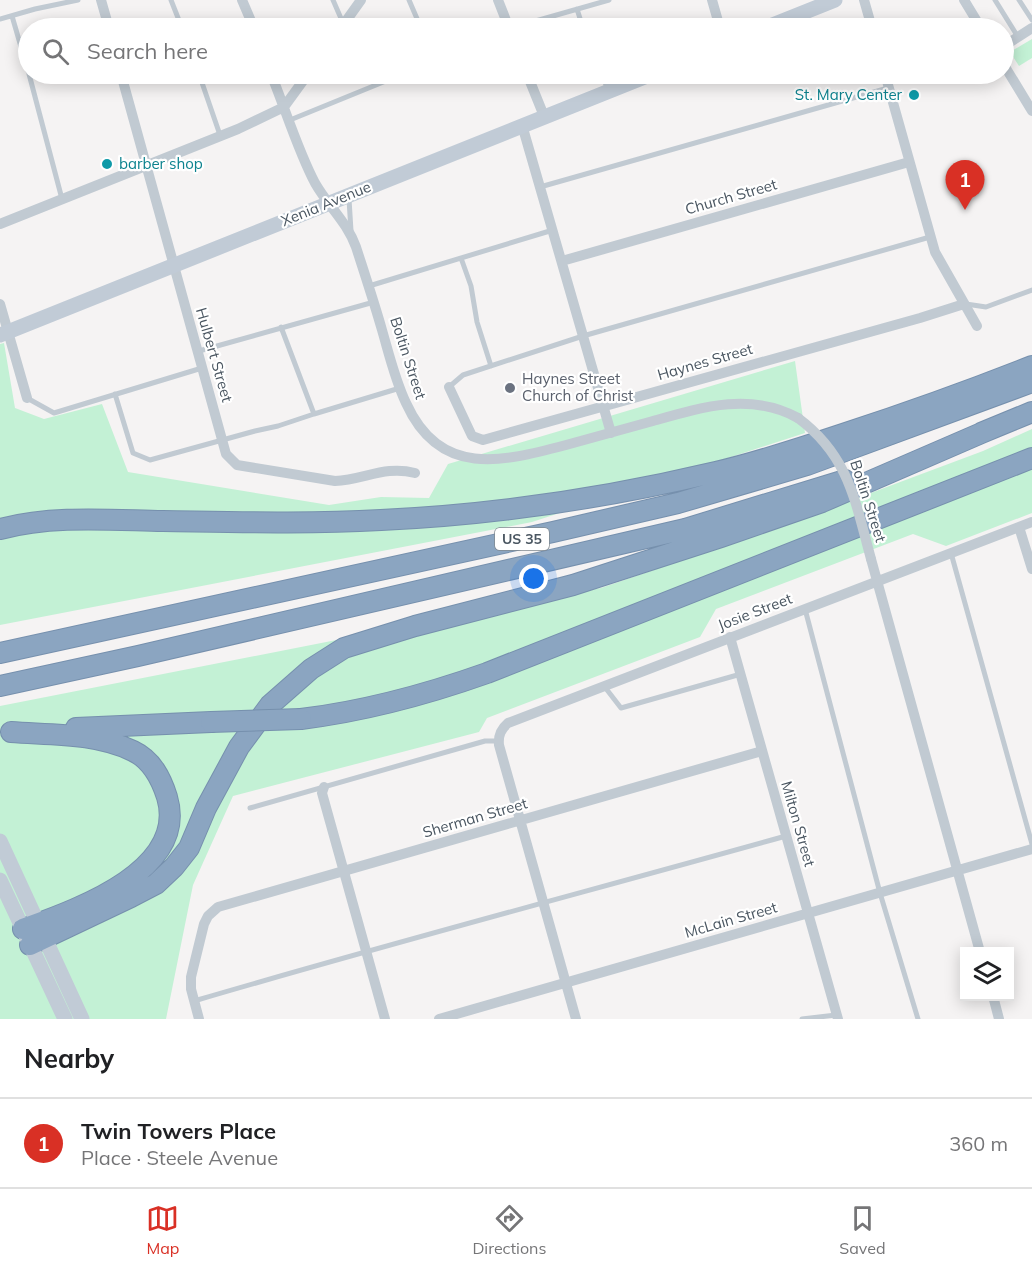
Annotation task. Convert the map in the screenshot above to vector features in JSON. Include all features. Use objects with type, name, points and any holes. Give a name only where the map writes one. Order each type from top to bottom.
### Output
[{"type":"highway","points":[[0,529],[44,521],[89,519],[276,523],[380,520],[467,515],[567,501],[706,474],[790,452],[946,400],[1032,366]]},
{"type":"highway","name":"US 35","points":[[0,653],[678,503],[807,465],[1032,382]]},
{"type":"highway","name":"US 35","points":[[0,686],[150,654],[685,529],[902,462],[1032,412]]},
{"type":"highway","points":[[34,934],[156,884],[189,848],[206,808],[239,747],[270,705],[311,669],[345,648],[415,626],[573,585],[721,537],[822,502],[993,428]]},
{"type":"highway","points":[[6,733],[301,718],[346,713],[428,694],[487,673],[1032,458]]},
{"type":"highway","points":[[6,733],[78,736],[134,751],[150,763],[162,780],[168,802],[170,820],[164,842],[154,858],[139,873],[119,887],[34,934]]},
{"type":"street","points":[[101,0],[106,18]]},
{"type":"street","points":[[242,0],[250,18]]},
{"type":"street","points":[[348,18],[361,0]]},
{"type":"street","points":[[498,0],[506,18]]},
{"type":"street","points":[[712,0],[717,18]]},
{"type":"street","points":[[790,18],[835,0]]},
{"type":"street","points":[[864,0],[869,18]]},
{"type":"street","points":[[964,0],[975,18]]},
{"type":"street","points":[[1014,40],[1032,28]]},
{"type":"street","points":[[1014,81],[1032,111]]},
{"type":"street","name":"Hulbert Street","points":[[124,84],[226,454],[237,465],[335,482],[383,471],[415,473]]},
{"type":"street","name":"Boltin Street","points":[[275,84],[314,181],[327,203],[340,216],[351,233],[400,388],[413,417],[422,429],[441,446],[462,456],[497,460],[516,458],[691,410],[737,402],[773,407],[798,418],[824,440],[842,466],[854,498],[979,947]]},
{"type":"street","points":[[0,224],[220,135],[284,106],[300,84]]},
{"type":"street","points":[[531,84],[544,116]]},
{"type":"street","name":"Xenia Avenue","points":[[4,333],[627,84]]},
{"type":"street","points":[[887,84],[935,252],[977,326]]},
{"type":"street","points":[[522,125],[611,433]]},
{"type":"street","name":"Church Street","points":[[562,261],[909,162]]},
{"type":"street","points":[[0,303],[4,333],[27,398]]},
{"type":"street","name":"Haynes Street","points":[[449,387],[472,436],[483,440],[964,304]]},
{"type":"street","name":"Josie Street","points":[[498,741],[502,728],[508,723],[1032,522]]},
{"type":"street","points":[[1019,527],[1032,569]]},
{"type":"street","name":"Milton Street","points":[[730,637],[837,1017]]},
{"type":"street","points":[[498,741],[576,1019]]},
{"type":"street","name":"Sherman Street","points":[[194,1001],[191,977],[204,924],[208,916],[218,907],[762,751]]},
{"type":"street","points":[[324,787],[322,793],[385,1019]]},
{"type":"street","points":[[0,841],[65,1019]]},
{"type":"street","name":"McLain Street","points":[[439,1019],[1032,849]]},
{"type":"street","points":[[0,880],[34,934],[82,1019]]},
{"type":"street","points":[[194,1001],[199,1019]]},
{"type":"street","points":[[994,1001],[999,1019]]},
{"type":"lane","points":[[0,19],[78,0]]},
{"type":"lane","points":[[171,0],[178,18]]},
{"type":"lane","points":[[333,0],[339,18]]},
{"type":"lane","points":[[409,0],[416,18]]},
{"type":"lane","points":[[584,0],[587,6]]},
{"type":"lane","points":[[545,18],[609,0]]},
{"type":"lane","points":[[995,0],[1006,18]]},
{"type":"lane","points":[[1019,0],[1032,20]]},
{"type":"lane","points":[[577,9],[580,18]]},
{"type":"lane","points":[[12,16],[18,36]]},
{"type":"lane","points":[[1014,31],[1018,37]]},
{"type":"lane","points":[[32,84],[62,199]]},
{"type":"lane","points":[[202,84],[220,135]]},
{"type":"lane","points":[[290,120],[378,84]]},
{"type":"lane","points":[[606,84],[609,91]]},
{"type":"lane","points":[[540,187],[888,88]]},
{"type":"lane","points":[[349,195],[351,233]]},
{"type":"lane","points":[[369,286],[553,230]]},
{"type":"lane","points":[[449,387],[463,375],[583,336],[930,237]]},
{"type":"lane","points":[[461,258],[471,286],[477,321],[491,366]]},
{"type":"lane","points":[[964,304],[986,307],[1032,290]]},
{"type":"lane","points":[[199,351],[374,302]]},
{"type":"lane","points":[[281,327],[314,414]]},
{"type":"lane","points":[[27,398],[54,413],[203,368]]},
{"type":"lane","points":[[115,394],[133,453],[150,460],[223,441],[400,388]]},
{"type":"lane","points":[[951,553],[1032,844]]},
{"type":"lane","points":[[805,609],[880,892],[918,1019]]},
{"type":"lane","points":[[604,686],[621,708],[741,674]]},
{"type":"lane","points":[[250,808],[485,741],[498,741]]},
{"type":"lane","points":[[194,1001],[366,951],[786,836]]},
{"type":"lane","points":[[802,1019],[837,1017]]},
{"type":"green space","points":[[1032,39],[1032,58],[1019,66],[1014,58],[1014,50]]},
{"type":"green space","points":[[4,343],[15,408],[44,419],[102,404],[128,472],[329,505],[381,497],[429,498],[448,464],[795,361],[805,433],[532,522],[0,625],[0,344]]},
{"type":"green space","points":[[1032,429],[1032,513],[946,546],[913,534],[716,609],[700,637],[487,718],[479,732],[233,796],[193,885],[166,1019],[0,1019],[0,706],[601,588],[796,521],[983,451]]},
{"type":"place","name":"St. Mary Center","points":[[914,95]]},
{"type":"place","name":"barber shop","points":[[107,164]]},
{"type":"place","name":"Twin Towers Place","points":[[965,210]]},
{"type":"place","name":"Haynes Street Church of Christ","points":[[510,388]]}]
